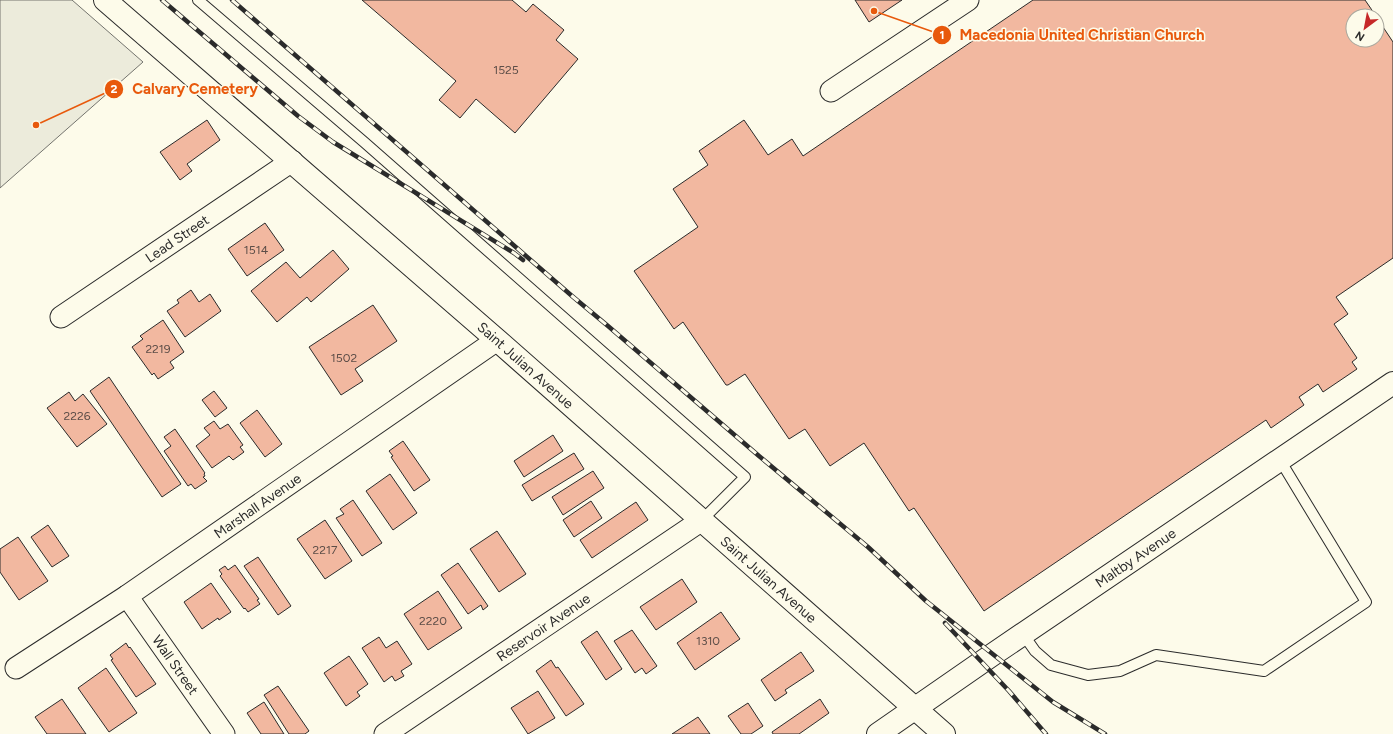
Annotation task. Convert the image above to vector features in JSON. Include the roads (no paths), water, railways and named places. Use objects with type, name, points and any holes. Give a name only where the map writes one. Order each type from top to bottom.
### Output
[{"type":"street","name":"Saint Julian Avenue","points":[[105,0],[497,340],[944,734]]},
{"type":"street","points":[[831,91],[968,0]]},
{"type":"street","name":"Lead Street","points":[[61,316],[292,161]]},
{"type":"street","name":"Marshall Avenue","points":[[16,668],[127,596],[497,340]]},
{"type":"street","name":"Maltby Avenue","points":[[878,734],[1393,383]]},
{"type":"street","name":"Reservoir Avenue","points":[[385,734],[702,520]]},
{"type":"street","name":"Wall Street","points":[[127,596],[224,734]]},
{"type":"lane","points":[[198,0],[364,142],[745,477],[702,520]]},
{"type":"lane","points":[[1023,634],[1035,651],[1051,665],[1088,675],[1120,671],[1156,655],[1264,671],[1366,602],[1280,460]]},
{"type":"railway","points":[[162,0],[298,116],[333,142],[523,260]]},
{"type":"railway","points":[[232,0],[572,296],[868,547],[926,601],[1053,702],[1105,734]]},
{"type":"railway","points":[[945,623],[1009,691],[1046,734]]},
{"type":"place","name":"Macedonia United Christian Church","points":[[874,11]]},
{"type":"place","name":"Calvary Cemetery","points":[[36,125]]}]
